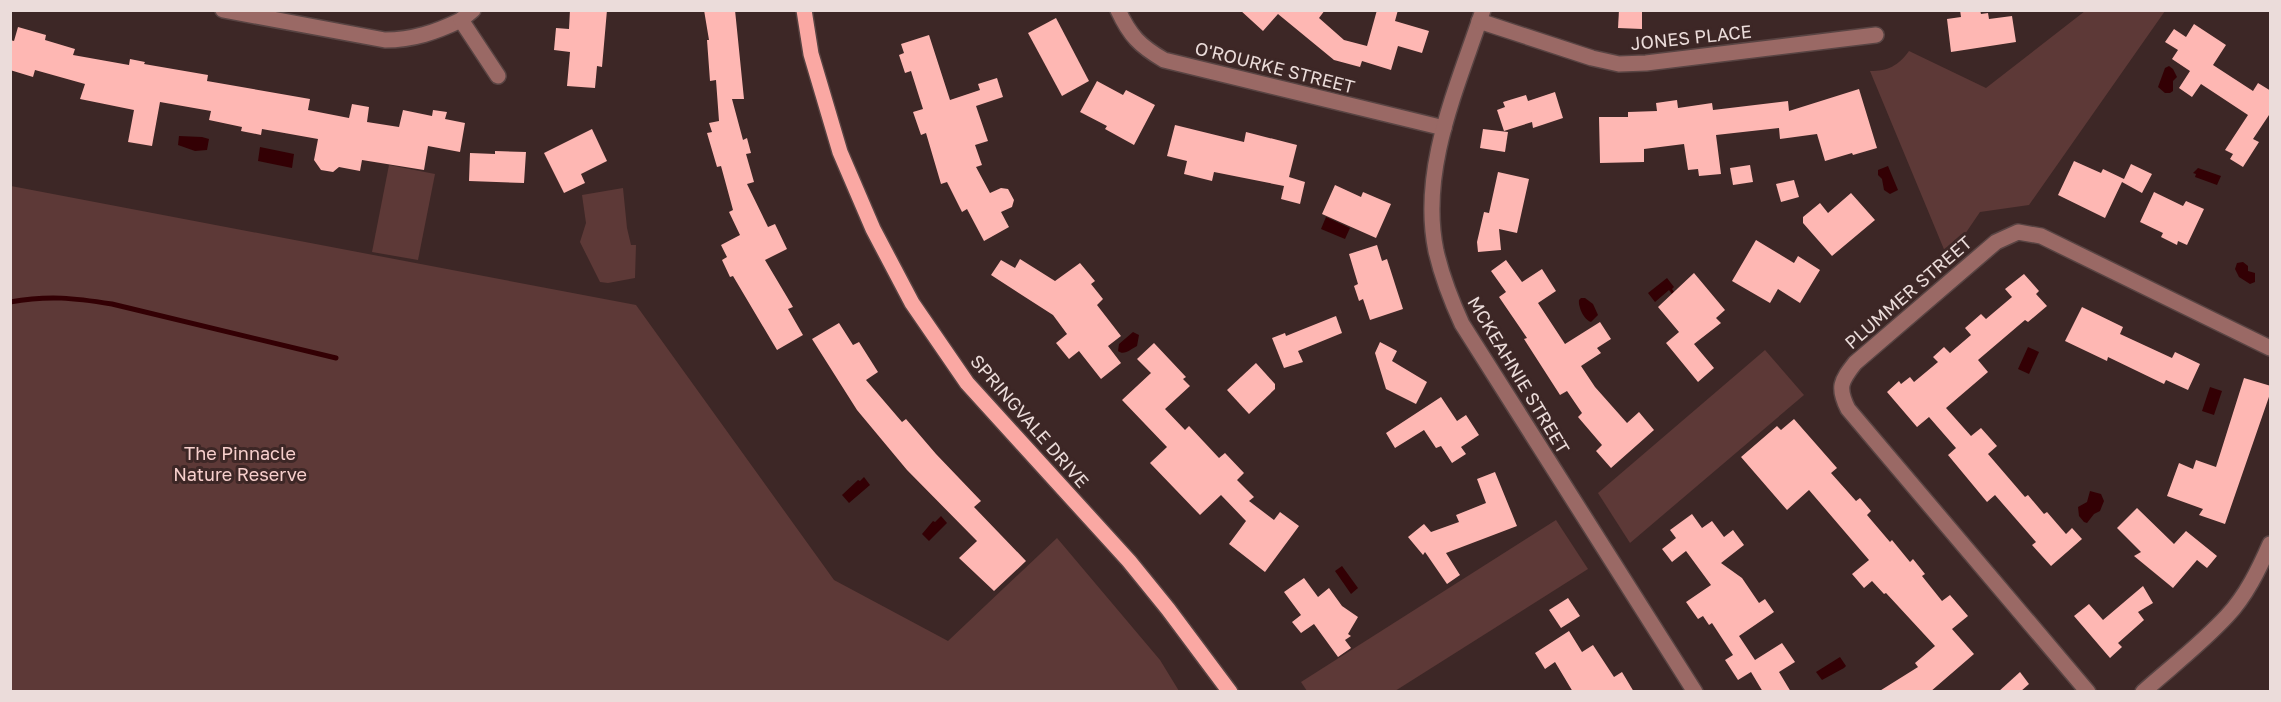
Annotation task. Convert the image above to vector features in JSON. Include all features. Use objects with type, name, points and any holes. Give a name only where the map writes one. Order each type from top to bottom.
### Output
[{"type":"main road","name":"SPRINGVALE DRIVE","points":[[804,10],[811,54],[840,153],[873,229],[912,303],[967,383],[1129,561],[1230,692]]},
{"type":"street","points":[[223,10],[385,40],[401,40],[432,34],[467,15],[498,76]]},
{"type":"street","name":"O'ROURKE STREET","points":[[1118,10],[1127,30],[1144,48],[1164,60],[1444,128]]},
{"type":"street","name":"MCKEAHNIE STREET","points":[[1481,16],[1444,128],[1433,188],[1433,228],[1446,288],[1462,324],[1695,692]]},
{"type":"street","name":"JONES PLACE","points":[[1481,16],[1592,58],[1619,63],[1646,63],[1876,35]]},
{"type":"street","name":"PLUMMER STREET","points":[[2088,692],[1848,408],[1842,397],[1841,381],[1855,363],[1996,242],[2018,232],[2041,236],[2271,348]]},
{"type":"street","points":[[2143,692],[2201,642],[2228,615],[2251,583],[2271,544]]},
{"type":"green space","points":[[2085,11],[2165,11],[2029,205],[1980,212],[1948,259],[1870,71],[1892,67],[1909,51],[1986,88]]},
{"type":"green space","points":[[389,165],[435,174],[418,260],[372,252]]},
{"type":"green space","name":"The Pinnacle Nature Reserve","points":[[11,186],[636,305],[834,580],[948,641],[1057,538],[1160,660],[1179,691],[11,691]]},
{"type":"green space","points":[[623,188],[627,228],[631,245],[636,245],[635,278],[608,283],[600,282],[580,242],[586,223],[582,195]]},
{"type":"green space","points":[[1765,350],[1804,395],[1630,543],[1598,493]]},
{"type":"green space","points":[[1556,520],[1588,569],[1395,691],[1307,691],[1301,682]]},
{"type":"shaded area","points":[[2169,66],[2177,77],[2173,81],[2173,91],[2165,93],[2158,87],[2165,68]]},
{"type":"shaded area","points":[[179,136],[209,139],[207,150],[195,151],[178,145]]},
{"type":"shaded area","points":[[260,147],[294,154],[292,168],[258,161]]},
{"type":"shaded area","points":[[1888,166],[1898,190],[1890,194],[1884,190],[1882,179],[1878,175],[1878,170]]},
{"type":"shaded area","points":[[2198,168],[2221,176],[2217,185],[2195,177],[2196,174],[2193,173]]},
{"type":"shaded area","points":[[1326,217],[1350,228],[1345,239],[1321,229]]},
{"type":"shaded area","points":[[2243,262],[2248,266],[2248,271],[2255,273],[2255,282],[2250,284],[2239,277],[2235,269],[2237,263]]},
{"type":"shaded area","points":[[1667,278],[1674,287],[1672,289],[1674,292],[1672,294],[1669,290],[1655,302],[1648,293]]},
{"type":"shaded area","points":[[1581,298],[1593,304],[1598,315],[1591,322],[1586,319],[1581,310],[1579,300]]},
{"type":"shaded area","points":[[1133,332],[1139,335],[1137,346],[1125,352],[1118,351],[1119,344]]},
{"type":"shaded area","points":[[2028,347],[2039,352],[2029,374],[2018,369]]},
{"type":"shaded area","points":[[2210,387],[2222,391],[2214,415],[2202,411]]},
{"type":"shaded area","points":[[864,477],[870,485],[849,503],[842,495]]},
{"type":"shaded area","points":[[2090,491],[2101,494],[2104,501],[2100,511],[2094,514],[2087,523],[2079,516],[2078,507],[2087,502]]},
{"type":"shaded area","points":[[941,516],[947,523],[929,541],[922,534],[933,521],[935,522]]},
{"type":"shaded area","points":[[1342,566],[1358,588],[1351,594],[1335,571]]},
{"type":"shaded area","points":[[1840,657],[1846,666],[1822,680],[1816,672]]},
{"type":"building","points":[[570,10],[607,10],[602,67],[597,66],[595,88],[567,86],[570,52],[554,50],[556,28],[569,29]]},
{"type":"building","points":[[704,10],[735,10],[744,99],[732,99],[743,140],[747,138],[751,153],[746,154],[754,182],[747,184],[768,227],[775,224],[787,249],[765,260],[793,307],[788,309],[803,335],[777,350],[733,276],[730,277],[722,260],[727,257],[721,245],[740,235],[729,212],[733,210],[721,166],[717,167],[707,133],[712,132],[709,123],[719,121],[716,80],[710,81],[707,40],[709,40]]},
{"type":"building","points":[[1240,10],[1325,10],[1319,18],[1344,40],[1367,46],[1377,10],[1398,10],[1395,21],[1429,31],[1422,53],[1398,46],[1391,70],[1362,61],[1360,67],[1334,60],[1278,14],[1263,31]]},
{"type":"building","points":[[1619,10],[1642,11],[1642,29],[1618,28]]},
{"type":"building","points":[[1960,10],[1980,10],[1981,14],[1988,13],[1989,19],[2012,16],[2016,42],[1951,52],[1947,19],[1961,17]]},
{"type":"building","points":[[1056,18],[1089,81],[1062,96],[1028,33]]},
{"type":"building","points":[[2194,24],[2226,45],[2213,65],[2253,91],[2258,83],[2271,91],[2271,112],[2253,139],[2259,142],[2243,167],[2230,159],[2233,154],[2225,150],[2248,115],[2201,84],[2192,97],[2179,88],[2190,71],[2172,59],[2178,50],[2165,42],[2174,29],[2186,37]]},
{"type":"building","points":[[18,27],[46,35],[45,40],[75,49],[73,55],[129,65],[130,59],[145,62],[144,64],[208,75],[207,81],[310,99],[308,110],[349,118],[352,104],[369,107],[367,122],[399,127],[403,110],[432,116],[433,110],[447,112],[445,119],[465,123],[460,152],[428,146],[424,170],[362,160],[360,171],[339,167],[333,172],[321,170],[314,160],[318,139],[262,129],[261,135],[241,131],[242,127],[209,120],[211,111],[160,102],[152,146],[128,142],[134,110],[80,99],[85,84],[35,70],[33,77],[10,70],[10,40],[14,41]]},
{"type":"building","points":[[929,35],[950,100],[980,90],[978,84],[997,78],[1003,97],[976,106],[988,141],[975,145],[982,165],[976,167],[990,193],[1001,188],[1008,189],[1014,200],[1012,207],[1001,212],[1009,227],[984,241],[967,209],[962,212],[947,182],[941,184],[926,133],[921,135],[913,112],[923,109],[911,71],[905,73],[899,55],[904,53],[901,44]]},
{"type":"building","points":[[1097,81],[1123,95],[1126,90],[1155,105],[1134,145],[1105,129],[1107,126],[1080,112]]},
{"type":"building","points":[[1859,89],[1877,148],[1853,155],[1852,153],[1825,161],[1817,134],[1780,139],[1779,128],[1716,135],[1721,174],[1699,176],[1698,169],[1688,170],[1684,144],[1644,149],[1644,162],[1600,163],[1599,117],[1628,117],[1628,112],[1657,111],[1656,103],[1677,100],[1678,108],[1712,103],[1713,110],[1788,101],[1789,111]]},
{"type":"building","points":[[1555,92],[1563,118],[1533,128],[1532,122],[1504,131],[1497,110],[1505,107],[1503,102],[1526,95],[1528,101]]},
{"type":"building","points":[[1175,125],[1244,142],[1246,132],[1297,145],[1289,177],[1305,182],[1300,204],[1281,199],[1284,186],[1214,172],[1212,181],[1184,174],[1187,161],[1167,156]]},
{"type":"building","points":[[592,129],[607,161],[581,174],[585,183],[564,193],[544,153]]},
{"type":"building","points":[[1483,129],[1508,132],[1505,152],[1480,148]]},
{"type":"building","points":[[495,151],[526,152],[524,183],[469,181],[470,153],[495,154]]},
{"type":"building","points":[[2074,161],[2101,173],[2103,169],[2124,179],[2131,164],[2152,174],[2142,193],[2122,182],[2105,218],[2058,195]]},
{"type":"building","points":[[1750,165],[1753,182],[1733,185],[1730,168]]},
{"type":"building","points":[[1498,172],[1529,179],[1517,233],[1499,229],[1501,250],[1478,252],[1477,242],[1484,212],[1489,213]]},
{"type":"building","points":[[1794,180],[1799,197],[1781,202],[1776,184]]},
{"type":"building","points":[[1335,185],[1361,197],[1363,192],[1391,204],[1376,238],[1322,214]]},
{"type":"building","points":[[2154,192],[2183,206],[2186,201],[2204,209],[2187,245],[2178,241],[2177,245],[2161,237],[2163,233],[2140,222]]},
{"type":"building","points":[[1851,193],[1875,220],[1832,256],[1803,223],[1803,217],[1820,203],[1828,213]]},
{"type":"building","points":[[1756,240],[1794,263],[1798,256],[1820,270],[1800,303],[1778,289],[1770,303],[1732,281]]},
{"type":"building","points":[[1377,245],[1382,261],[1387,259],[1403,309],[1370,320],[1363,299],[1359,301],[1354,286],[1358,284],[1349,254]]},
{"type":"building","points":[[1020,259],[1055,281],[1080,263],[1095,281],[1091,284],[1103,299],[1097,305],[1121,336],[1108,346],[1121,363],[1101,379],[1079,351],[1069,359],[1056,343],[1067,334],[1053,315],[991,275],[1001,260],[1015,268]]},
{"type":"building","points":[[1506,260],[1522,282],[1542,269],[1556,291],[1538,303],[1565,344],[1600,322],[1611,339],[1597,348],[1601,353],[1581,366],[1595,387],[1627,423],[1639,412],[1654,430],[1611,468],[1596,451],[1602,445],[1578,417],[1582,413],[1567,391],[1560,395],[1524,339],[1527,338],[1499,297],[1506,292],[1491,271]]},
{"type":"building","points":[[1694,273],[1725,310],[1716,318],[1721,323],[1694,344],[1714,368],[1698,382],[1666,343],[1679,332],[1658,307]]},
{"type":"building","points":[[2024,274],[2039,291],[2036,294],[2047,306],[2028,322],[2025,320],[1978,360],[1988,372],[1946,408],[1971,436],[1981,428],[1997,446],[1988,454],[2025,497],[2028,495],[2044,514],[2047,512],[2066,534],[2072,528],[2082,539],[2051,566],[2032,545],[2036,542],[1995,495],[1987,502],[1948,455],[1956,448],[1929,417],[1917,427],[1887,392],[1899,381],[1901,384],[1910,377],[1914,382],[1938,362],[1933,357],[1944,347],[1950,353],[1971,335],[1965,328],[1981,314],[1986,319],[2012,297],[2005,289]]},
{"type":"building","points":[[2082,307],[2123,327],[2120,334],[2172,358],[2175,352],[2200,364],[2188,390],[2166,380],[2164,384],[2108,357],[2107,361],[2065,341]]},
{"type":"building","points":[[1336,316],[1342,333],[1298,351],[1303,362],[1284,368],[1272,338],[1285,333],[1286,336]]},
{"type":"building","points":[[839,323],[853,345],[859,342],[878,372],[866,380],[902,422],[906,419],[981,501],[974,507],[1026,561],[994,591],[959,558],[977,541],[907,470],[857,410],[812,339]]},
{"type":"building","points":[[1380,342],[1397,351],[1392,361],[1427,382],[1416,404],[1386,389],[1375,353]]},
{"type":"building","points":[[1154,343],[1186,377],[1183,379],[1190,386],[1165,409],[1185,430],[1189,426],[1219,458],[1225,453],[1244,473],[1237,480],[1254,497],[1249,501],[1274,520],[1280,512],[1299,526],[1265,572],[1229,544],[1246,521],[1221,495],[1200,515],[1150,463],[1167,447],[1122,400],[1151,373],[1137,359]]},
{"type":"building","points":[[1256,363],[1275,384],[1275,389],[1249,414],[1227,390]]},
{"type":"building","points":[[2244,378],[2271,386],[2271,391],[2225,524],[2199,515],[2203,509],[2167,496],[2179,463],[2193,469],[2196,460],[2216,467]]},
{"type":"building","points":[[1441,397],[1457,421],[1466,415],[1479,435],[1461,447],[1466,454],[1452,463],[1441,446],[1436,448],[1424,430],[1395,448],[1386,433]]},
{"type":"building","points":[[1794,419],[1837,468],[1831,473],[1856,501],[1860,498],[1871,511],[1867,515],[1890,542],[1892,540],[1910,562],[1913,559],[1925,574],[1922,576],[1942,601],[1950,595],[1968,616],[1952,629],[1974,654],[1930,692],[1878,692],[1918,667],[1915,663],[1935,646],[1886,593],[1884,594],[1872,581],[1864,588],[1852,574],[1869,560],[1809,490],[1787,510],[1741,457],[1777,426],[1781,430]]},
{"type":"building","points":[[1495,472],[1517,526],[1446,553],[1460,575],[1447,584],[1425,552],[1423,555],[1408,537],[1424,524],[1431,532],[1459,522],[1456,515],[1486,503],[1477,479]]},
{"type":"building","points":[[2137,508],[2174,544],[2186,531],[2217,556],[2207,568],[2197,560],[2173,588],[2134,556],[2141,552],[2117,528]]},
{"type":"building","points":[[1692,514],[1702,528],[1712,521],[1724,537],[1733,530],[1744,545],[1721,563],[1742,578],[1759,603],[1765,599],[1774,612],[1739,636],[1755,660],[1782,643],[1795,662],[1779,672],[1791,692],[1763,692],[1751,672],[1738,680],[1725,660],[1733,655],[1712,623],[1709,625],[1703,616],[1698,619],[1686,602],[1711,585],[1686,551],[1672,562],[1662,549],[1676,538],[1670,530]]},
{"type":"building","points":[[1304,578],[1318,597],[1329,588],[1342,606],[1358,617],[1348,634],[1351,636],[1345,640],[1351,648],[1338,657],[1314,624],[1301,633],[1292,622],[1301,615],[1284,592]]},
{"type":"building","points":[[2143,586],[2153,603],[2138,612],[2144,620],[2118,643],[2122,647],[2110,658],[2074,616],[2089,604],[2103,620]]},
{"type":"building","points":[[1568,598],[1580,616],[1561,628],[1549,610]]},
{"type":"building","points":[[1569,631],[1582,652],[1593,645],[1614,677],[1622,672],[1634,692],[1573,692],[1555,662],[1545,669],[1535,653]]},
{"type":"building","points":[[2020,672],[2029,684],[2020,692],[1998,692]]},
{"type":"waterway","points":[[10,302],[61,298],[112,304],[336,358]]}]
